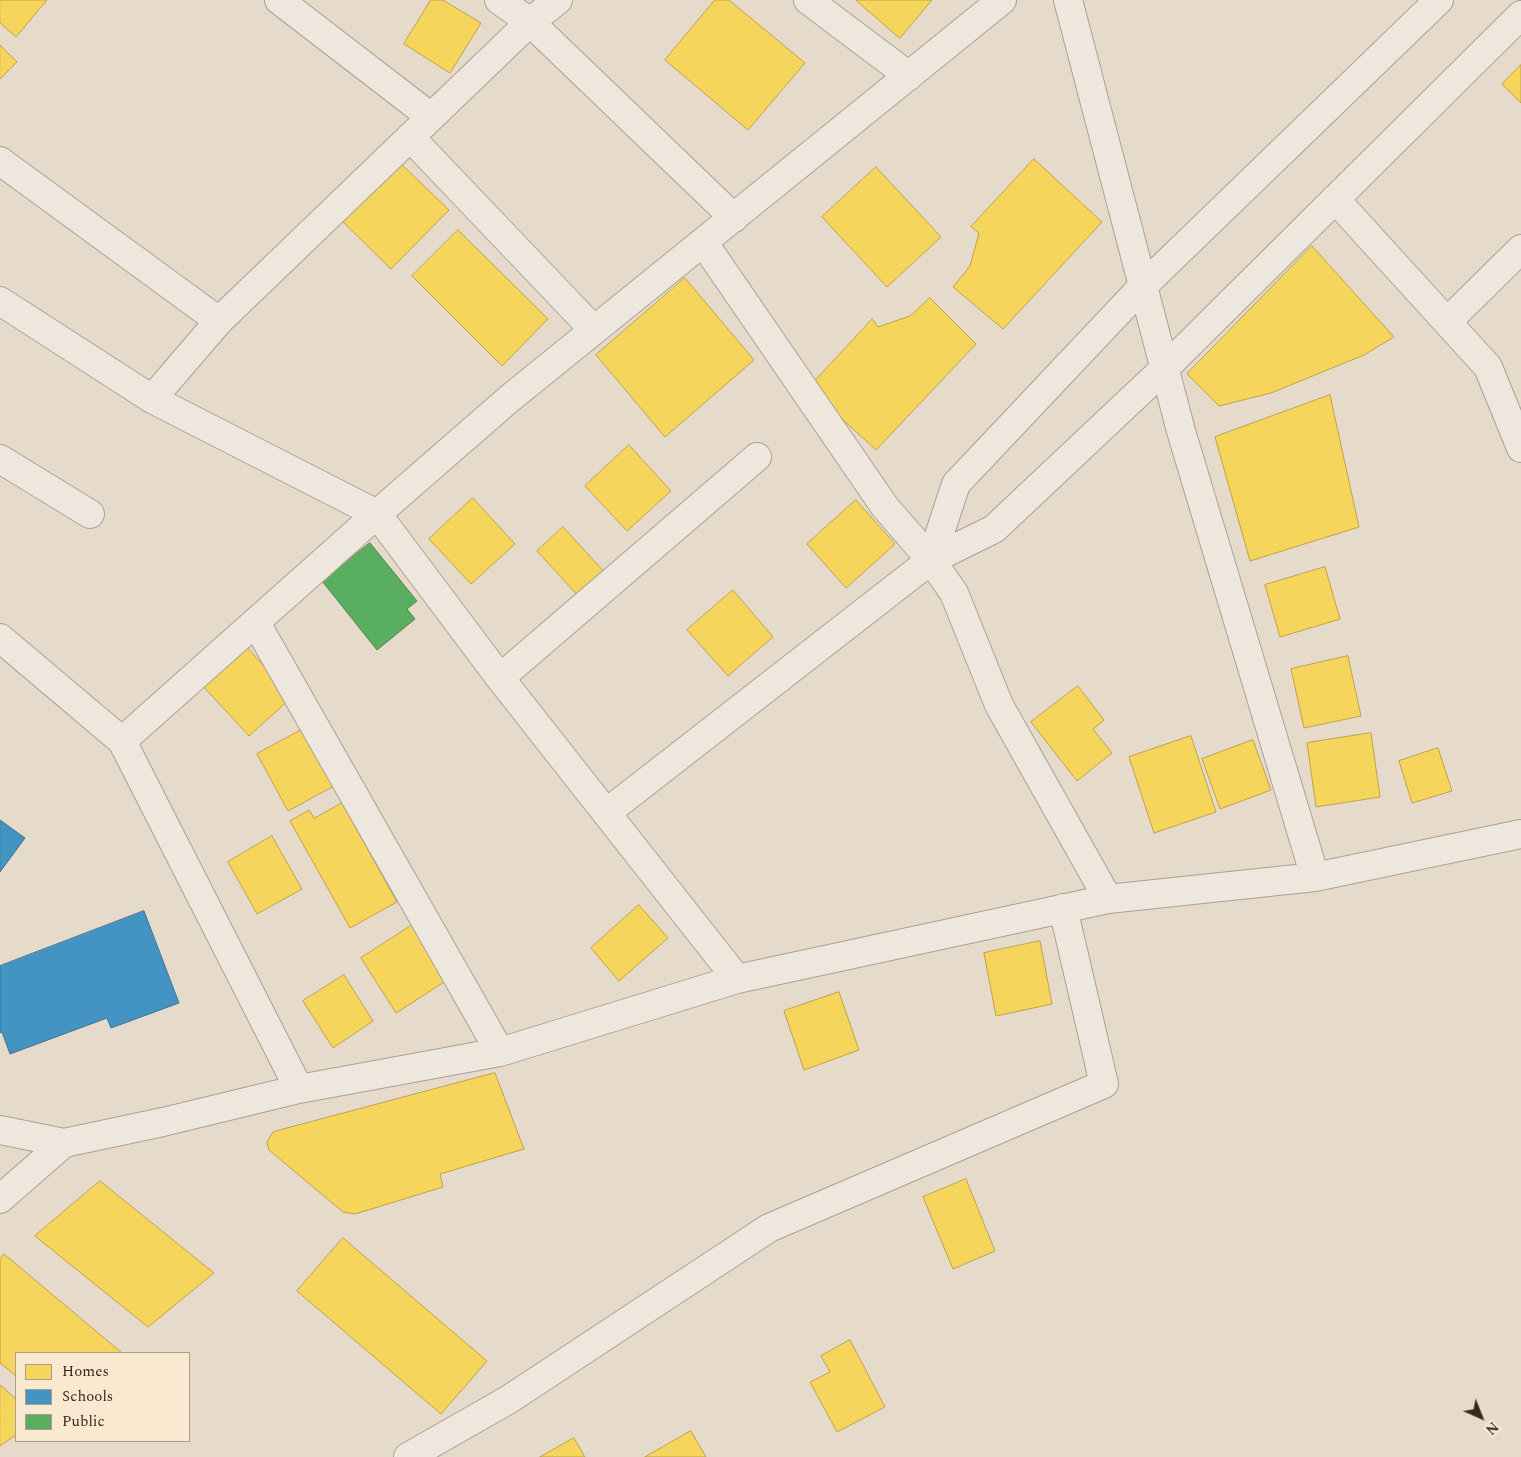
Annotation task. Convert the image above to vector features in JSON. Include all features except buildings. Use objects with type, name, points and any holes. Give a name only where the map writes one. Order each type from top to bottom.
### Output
[{"type":"street","points":[[279,0],[431,117]]},
{"type":"street","points":[[499,0],[530,22],[734,218]]},
{"type":"street","points":[[152,399],[218,320],[530,22],[558,0]]},
{"type":"street","points":[[808,0],[909,76]]},
{"type":"street","points":[[122,741],[377,514],[510,399],[1002,0]]},
{"type":"street","points":[[1068,0],[1184,441],[1315,877]]},
{"type":"street","points":[[931,560],[956,484],[1143,286],[1440,0]]},
{"type":"street","points":[[606,813],[931,560],[994,529],[1165,368],[1521,15]]},
{"type":"street","points":[[410,137],[594,330]]},
{"type":"street","points":[[0,160],[218,320]]},
{"type":"street","points":[[1335,199],[1488,367],[1521,448]]},
{"type":"street","points":[[704,242],[885,507],[931,560],[954,592],[999,705],[1108,899]]},
{"type":"street","points":[[1447,322],[1521,249]]},
{"type":"street","points":[[0,301],[152,399],[377,514],[500,678],[737,978]]},
{"type":"street","points":[[500,678],[757,457]]},
{"type":"street","points":[[0,459],[90,514]]},
{"type":"street","points":[[256,623],[500,1052]]},
{"type":"street","points":[[0,638],[122,741],[299,1089]]},
{"type":"street","points":[[0,1130],[64,1143],[163,1122],[299,1089],[500,1052],[737,978],[1063,908],[1108,899],[1315,877],[1521,834]]},
{"type":"street","points":[[408,1457],[508,1400],[769,1228],[1104,1084],[1063,908]]},
{"type":"street","points":[[0,1199],[64,1143]]}]
